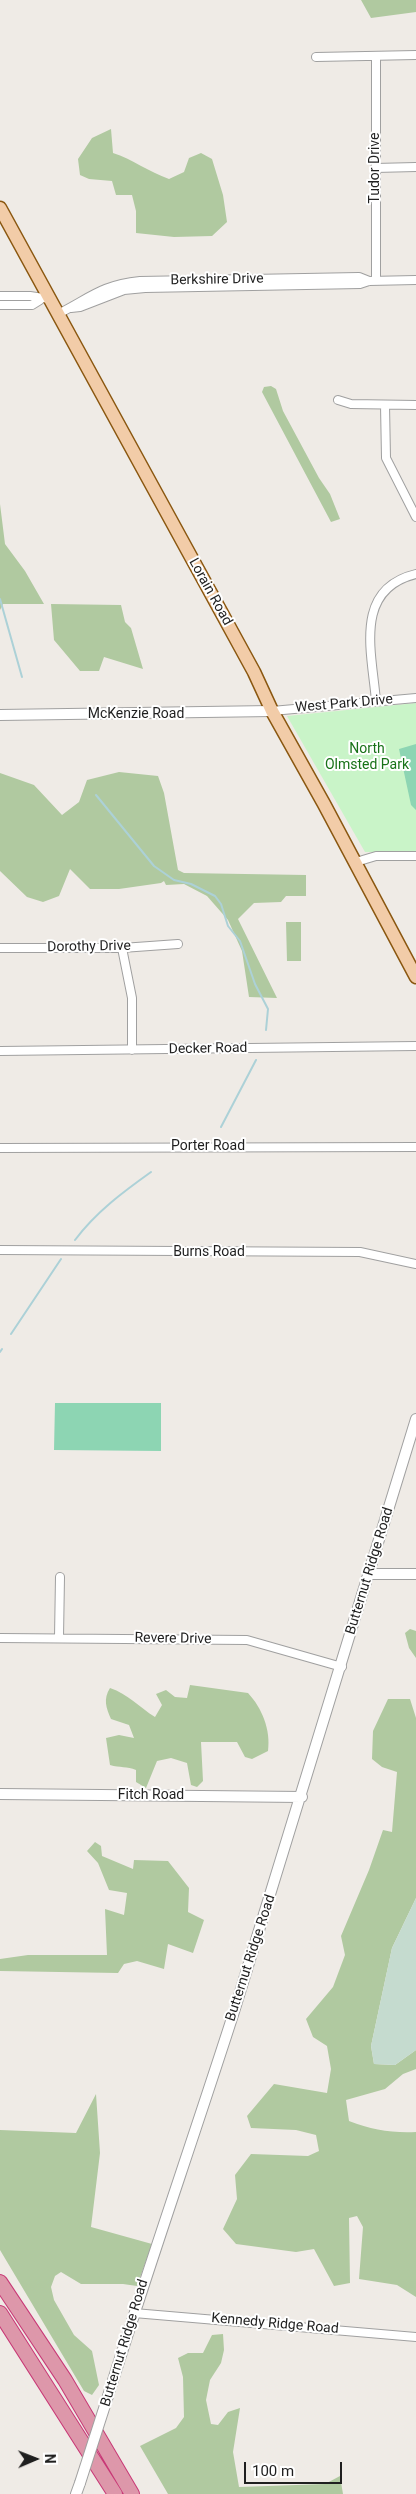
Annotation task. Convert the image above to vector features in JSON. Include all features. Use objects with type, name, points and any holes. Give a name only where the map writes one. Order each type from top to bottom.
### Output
[{"type":"highway","points":[[0,2282],[64,2380],[132,2494]]},
{"type":"highway","points":[[0,2313],[115,2494]]},
{"type":"main road","name":"Lorain Road","points":[[0,208],[45,300],[58,314],[249,664],[272,711],[356,862],[416,977]]},
{"type":"street","points":[[316,57],[416,55]]},
{"type":"street","name":"Tudor Drive","points":[[372,281],[376,56]]},
{"type":"street","points":[[375,168],[416,167]]},
{"type":"street","name":"Berkshire Drive","points":[[58,314],[71,308],[77,302],[99,295],[120,283],[291,282],[359,277],[372,281],[416,280]]},
{"type":"street","points":[[0,296],[30,296],[45,300]]},
{"type":"street","points":[[0,305],[32,305],[45,300]]},
{"type":"street","points":[[338,400],[350,404],[416,405]]},
{"type":"street","points":[[385,405],[386,458],[416,517]]},
{"type":"street","points":[[376,701],[370,618],[380,595],[401,577],[416,574]]},
{"type":"street","name":"West Park Drive","points":[[272,711],[416,698]]},
{"type":"street","name":"McKenzie Road","points":[[0,715],[272,711]]},
{"type":"street","points":[[356,862],[376,856],[416,856]]},
{"type":"street","name":"Dorothy Drive","points":[[0,948],[122,948],[178,944]]},
{"type":"street","points":[[122,948],[132,998],[132,1050]]},
{"type":"street","name":"Decker Road","points":[[0,1051],[416,1046]]},
{"type":"street","name":"Porter Road","points":[[0,1148],[416,1147]]},
{"type":"street","name":"Burns Road","points":[[0,1250],[360,1252],[416,1264]]},
{"type":"street","name":"Butternut Ridge Road","points":[[76,2494],[134,2313],[187,2159],[302,1796],[416,1419]]},
{"type":"street","points":[[368,1574],[416,1574]]},
{"type":"street","points":[[59,1637],[60,1577]]},
{"type":"street","name":"Revere Drive","points":[[0,1638],[247,1640],[342,1667]]},
{"type":"street","name":"Fitch Road","points":[[0,1794],[302,1796]]},
{"type":"street","name":"Kennedy Ridge Road","points":[[134,2313],[416,2337]]},
{"type":"green space","points":[[361,0],[416,0],[416,12],[371,18]]},
{"type":"green space","points":[[111,129],[113,153],[169,179],[184,172],[189,158],[201,153],[212,159],[223,195],[227,222],[212,236],[174,237],[136,233],[136,211],[132,195],[116,195],[112,181],[89,179],[80,175],[78,159],[92,138]]},
{"type":"green space","points":[[271,386],[276,389],[283,411],[319,478],[330,494],[340,519],[331,522],[262,392],[264,387]]},
{"type":"green space","points":[[0,504],[5,544],[25,571],[44,604],[3,604],[0,610]]},
{"type":"green space","points":[[51,604],[121,605],[125,622],[131,628],[143,669],[104,657],[99,671],[80,671],[54,640]]},
{"type":"green space","name":"North Olmsted Park","points":[[416,703],[416,852],[365,852],[287,716]]},
{"type":"green space","points":[[416,744],[416,810],[411,805],[399,749]]},
{"type":"green space","points":[[119,772],[158,776],[164,793],[178,870],[184,873],[306,875],[306,896],[286,896],[281,902],[254,903],[238,919],[277,998],[249,997],[242,951],[228,920],[207,896],[184,884],[166,885],[164,881],[119,889],[90,889],[70,869],[59,896],[43,902],[27,897],[0,871],[0,773],[34,785],[62,815],[79,802],[87,780]]},
{"type":"green space","points":[[286,922],[301,922],[301,961],[287,961]]},
{"type":"green space","points":[[55,1403],[161,1403],[161,1451],[54,1450]]},
{"type":"green space","points":[[410,1629],[416,1631],[416,1658],[409,1648],[405,1633]]},
{"type":"green space","points":[[190,1685],[248,1693],[261,1712],[267,1727],[268,1751],[252,1759],[245,1757],[237,1742],[201,1742],[203,1781],[197,1787],[191,1785],[187,1763],[171,1758],[157,1761],[146,1788],[136,1782],[136,1770],[110,1765],[106,1738],[119,1735],[134,1738],[129,1725],[111,1719],[106,1704],[106,1696],[110,1688],[128,1697],[155,1717],[162,1705],[156,1694],[166,1690],[175,1697],[187,1698]]},
{"type":"green space","points":[[388,1699],[410,1699],[416,1718],[416,1898],[392,1948],[371,2046],[374,2064],[395,2065],[416,2050],[416,2069],[403,2074],[385,2089],[346,2100],[349,2121],[382,2130],[416,2132],[416,2297],[397,2285],[359,2279],[363,2227],[357,2216],[349,2218],[350,2283],[334,2286],[314,2249],[296,2252],[236,2244],[223,2229],[237,2199],[235,2175],[251,2154],[308,2156],[319,2151],[316,2135],[296,2130],[251,2128],[247,2116],[274,2084],[327,2093],[331,2069],[327,2046],[313,2037],[306,2019],[333,1987],[345,1955],[341,1936],[369,1870],[383,1830],[392,1832],[397,1772],[382,1767],[372,1759],[373,1731]]},
{"type":"green space","points":[[95,1842],[101,1846],[102,1856],[133,1869],[134,1860],[168,1861],[189,1888],[188,1912],[204,1920],[193,1953],[168,1944],[164,1969],[137,1961],[124,1964],[118,1973],[0,1971],[0,1959],[28,1955],[107,1955],[105,1909],[124,1915],[127,1893],[109,1890],[98,1863],[87,1851]]},
{"type":"green space","points":[[416,1898],[416,2050],[395,2065],[374,2064],[371,2046],[392,1948]]},
{"type":"green space","points":[[96,2094],[100,2153],[91,2227],[152,2244],[137,2286],[81,2284],[61,2272],[55,2276],[51,2287],[54,2300],[74,2335],[92,2351],[99,2385],[92,2395],[84,2391],[0,2250],[0,2130],[76,2133]]},
{"type":"green space","points":[[223,2334],[224,2350],[221,2363],[210,2380],[206,2400],[211,2424],[218,2425],[228,2412],[240,2408],[233,2452],[239,2487],[325,2484],[340,2476],[343,2494],[168,2494],[140,2446],[176,2428],[184,2417],[183,2377],[178,2358],[188,2353],[203,2353],[212,2335]]},
{"type":"waterway","points":[[0,599],[22,677]]},
{"type":"waterway","points":[[96,795],[154,866],[174,880],[191,884],[215,896],[221,904],[228,926],[240,941],[255,984],[268,1009],[266,1030]]},
{"type":"waterway","points":[[221,1127],[256,1060]]},
{"type":"waterway","points":[[75,1240],[101,1211],[151,1172]]},
{"type":"waterway","points":[[11,1334],[61,1259]]}]
